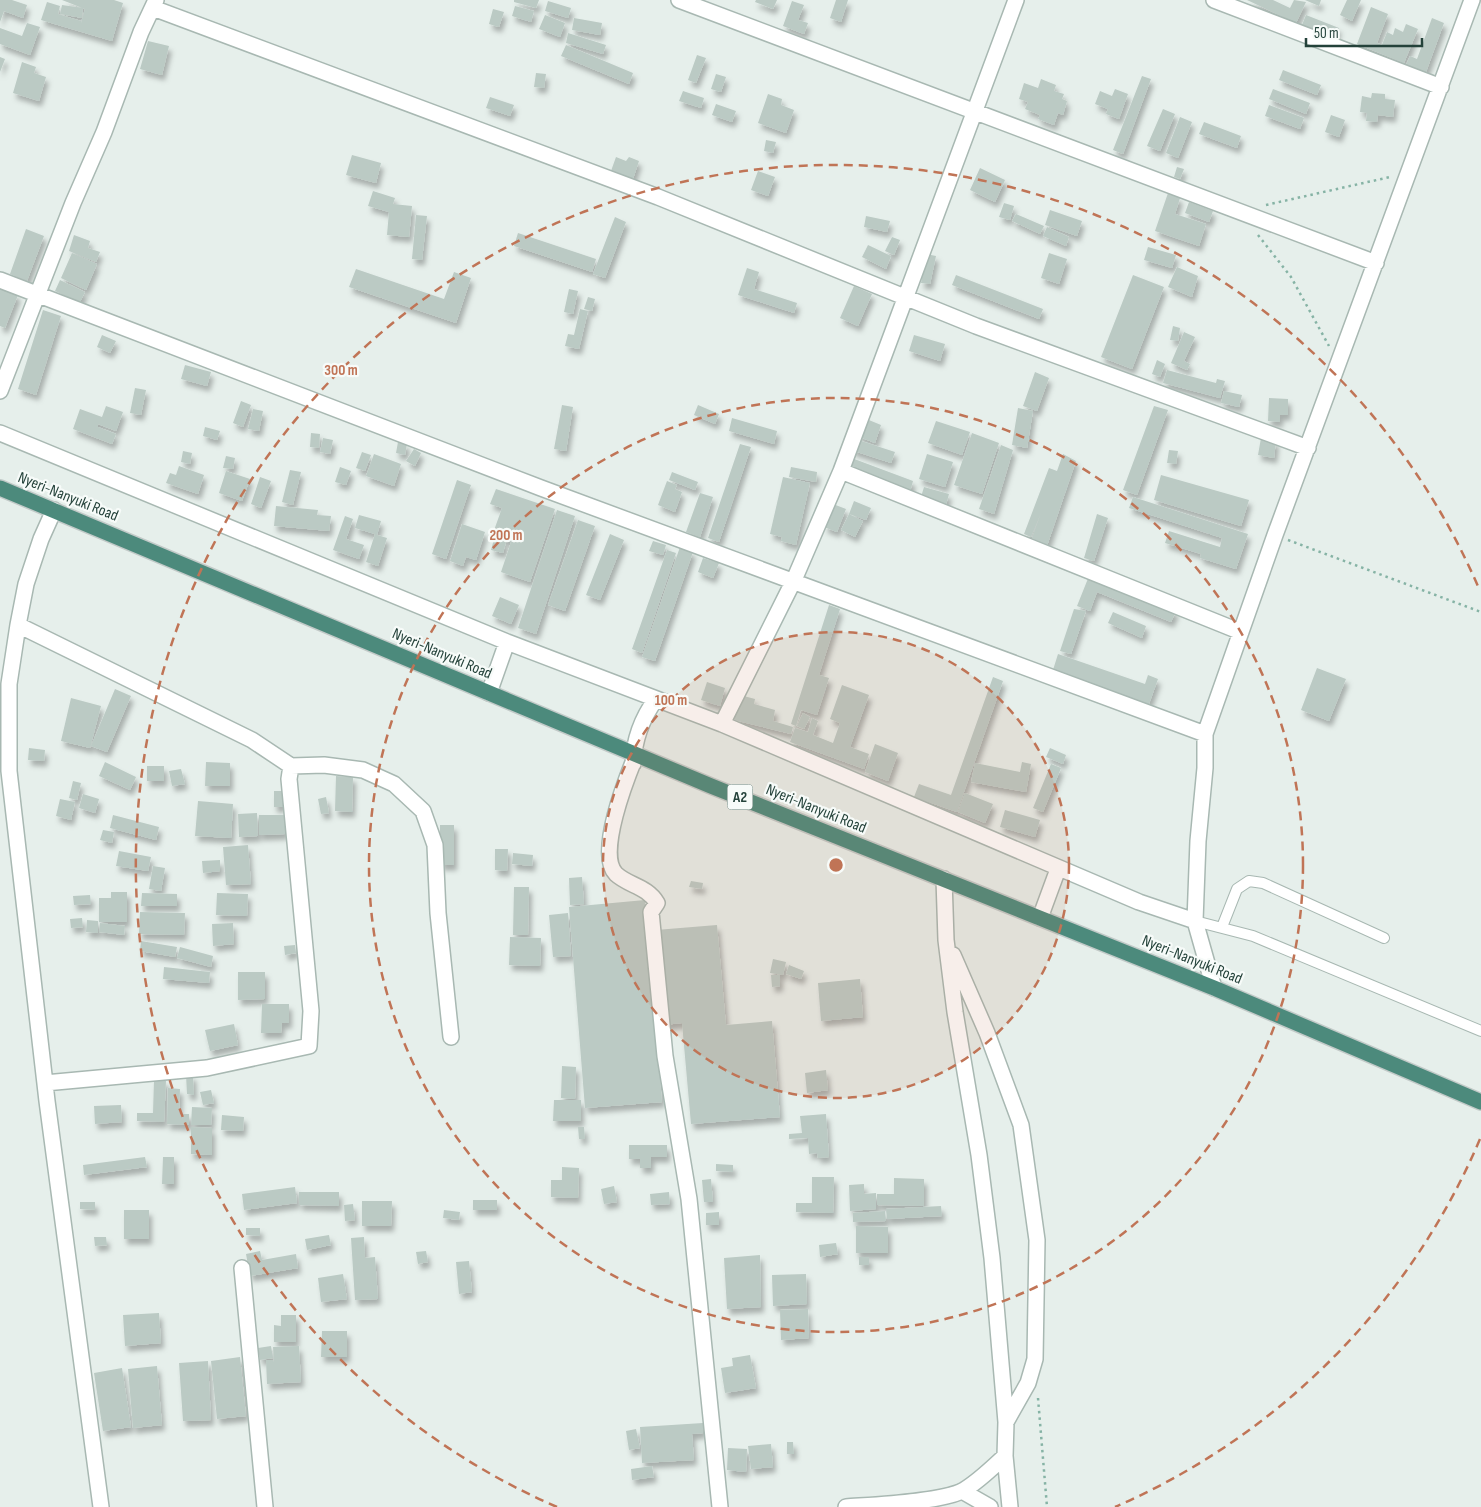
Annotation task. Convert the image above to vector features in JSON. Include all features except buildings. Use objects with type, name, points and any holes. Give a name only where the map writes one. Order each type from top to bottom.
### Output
[{"type":"highway","name":"Nyeri-Nanyuki Road","points":[[0,488],[489,693],[634,757],[1214,988],[1481,1102]]},
{"type":"street","points":[[679,0],[1376,263]]},
{"type":"street","points":[[722,724],[794,580],[841,471],[1016,0]]},
{"type":"street","points":[[1214,0],[1441,87]]},
{"type":"street","points":[[1214,988],[1195,921],[1198,841],[1205,768],[1205,734],[1275,535],[1472,0]]},
{"type":"street","points":[[0,391],[37,293],[104,132],[141,32],[154,4],[658,197],[985,329],[1308,448]]},
{"type":"street","points":[[0,280],[463,458],[1205,734]]},
{"type":"street","points":[[0,433],[507,642],[722,724],[1058,869],[1139,902],[1195,921]]},
{"type":"street","points":[[841,471],[1241,632]]},
{"type":"street","points":[[54,510],[41,539],[26,584],[18,625],[9,684],[9,771],[45,1083],[100,1507]]},
{"type":"street","points":[[18,625],[252,740],[290,766],[324,765],[363,770],[394,784],[423,811],[435,845],[438,913],[451,1037]]},
{"type":"street","points":[[489,693],[507,642]]},
{"type":"street","points":[[656,698],[643,716],[634,757],[616,812],[612,833],[611,866],[619,876],[643,888],[652,895],[657,903],[651,912],[665,1056],[688,1200],[720,1507]]},
{"type":"street","points":[[45,1083],[207,1068],[309,1046],[311,1012],[289,779],[290,766]]},
{"type":"street","points":[[1040,918],[1058,869]]},
{"type":"street","points":[[944,879],[946,940],[955,1012],[979,1155],[992,1258],[1006,1422],[1005,1456],[1010,1507]]},
{"type":"street","points":[[946,940],[986,1033],[1021,1125],[1030,1177],[1037,1240],[1035,1359],[1028,1383],[1006,1422]]},
{"type":"street","points":[[242,1268],[265,1507]]},
{"type":"street","points":[[846,1507],[932,1498],[962,1491],[988,1472],[1005,1456]]},
{"type":"street","points":[[962,1491],[990,1507]]},
{"type":"lane","points":[[1222,927],[1237,889],[1249,881],[1263,883],[1384,938]]},
{"type":"lane","points":[[1195,921],[1253,936],[1481,1031]]},
{"type":"path","points":[[1239,211],[1409,173]]},
{"type":"path","points":[[1257,233],[1291,277],[1339,365]]},
{"type":"path","points":[[1275,535],[1481,612]]},
{"type":"path","points":[[1038,1397],[1047,1507]]}]
